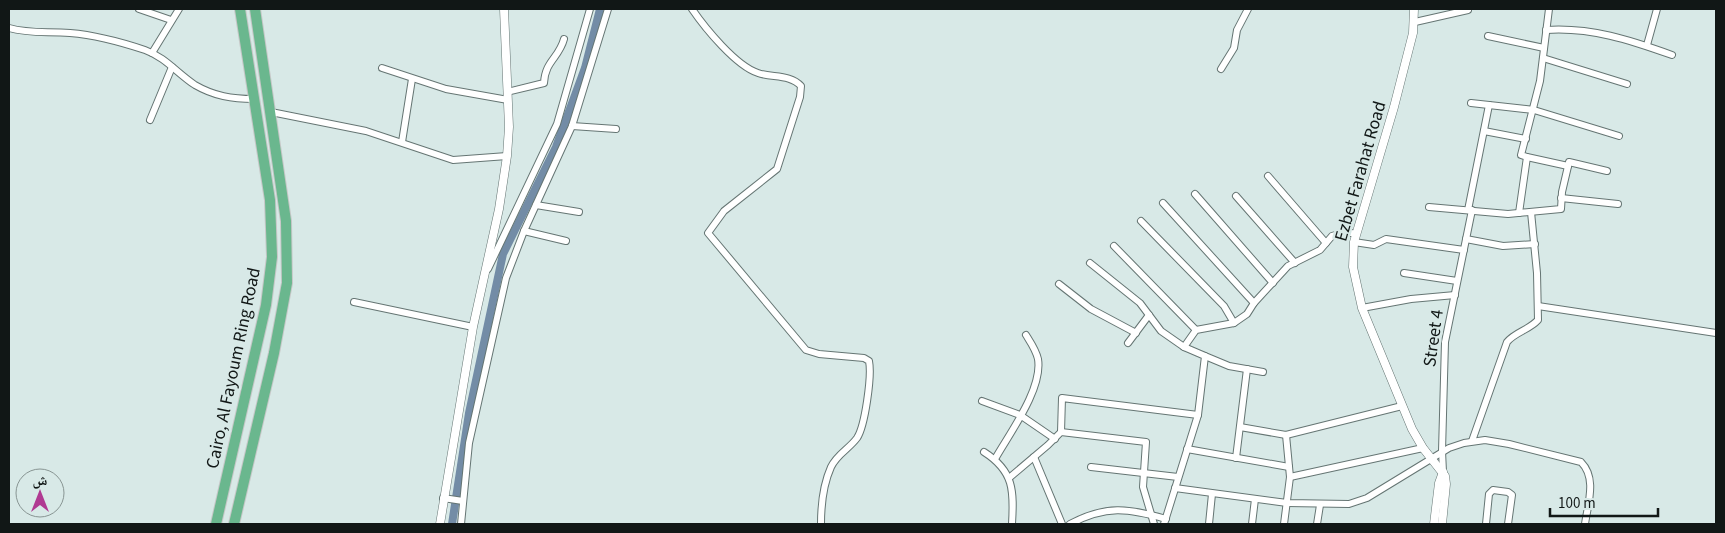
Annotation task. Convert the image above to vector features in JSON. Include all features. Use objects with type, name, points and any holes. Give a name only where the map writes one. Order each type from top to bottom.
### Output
[{"type":"highway","name":"Cairo, Al Fayoum Ring Road","points":[[216,524],[270,280],[272,238],[270,200],[240,9]]},
{"type":"highway","name":"Cairo, Al Fayoum Ring Road","points":[[234,524],[288,283],[286,221],[255,9]]},
{"type":"highway","points":[[245,42],[260,40]]},
{"type":"highway","points":[[253,95],[267,88]]},
{"type":"street","points":[[139,9],[171,20]]},
{"type":"street","points":[[152,53],[179,9]]},
{"type":"street","points":[[440,524],[447,499],[472,327],[507,156],[508,96],[504,9]]},
{"type":"street","points":[[483,279],[557,124],[590,9]]},
{"type":"street","points":[[461,524],[461,501],[470,443],[506,278],[524,231],[572,126],[608,9]]},
{"type":"street","points":[[692,9],[708,32],[752,71],[791,79],[801,86],[800,97],[777,169],[724,210],[708,233],[806,350],[819,354],[864,358],[870,362],[863,424],[858,436],[840,454],[829,472],[823,494],[820,524]]},
{"type":"street","points":[[1221,69],[1234,48],[1238,30],[1248,9]]},
{"type":"street","name":"Ezbet Farahat Road","points":[[1414,9],[1415,22],[1394,107],[1355,238],[1353,267],[1362,308],[1402,406],[1423,448],[1444,472]]},
{"type":"street","points":[[1549,9],[1534,110],[1521,156],[1568,166]]},
{"type":"street","points":[[1647,44],[1657,9]]},
{"type":"street","points":[[1415,22],[1468,10]]},
{"type":"street","points":[[9,28],[31,33],[71,33],[94,36],[152,53],[194,84],[210,92],[231,99],[253,95]]},
{"type":"street","points":[[1546,30],[1582,29],[1647,44],[1672,55]]},
{"type":"street","points":[[1488,36],[1544,48]]},
{"type":"street","points":[[382,68],[412,79],[468,94],[508,96],[544,82],[545,70],[562,48],[564,39]]},
{"type":"street","points":[[1543,58],[1627,84]]},
{"type":"street","points":[[150,120],[172,66]]},
{"type":"street","points":[[402,142],[412,79]]},
{"type":"street","points":[[1471,102],[1534,110],[1619,136]]},
{"type":"street","name":"Street 4","points":[[1444,472],[1442,451],[1444,350],[1447,325],[1464,250],[1489,105]]},
{"type":"street","points":[[271,112],[314,123],[350,128],[402,142],[453,160],[507,156]]},
{"type":"street","points":[[572,126],[616,130]]},
{"type":"street","points":[[1484,131],[1526,138]]},
{"type":"street","points":[[1518,213],[1527,157]]},
{"type":"street","points":[[1429,207],[1518,213],[1561,209],[1561,198],[1569,162],[1606,171]]},
{"type":"street","points":[[1268,176],[1326,243]]},
{"type":"street","points":[[1195,194],[1273,283]]},
{"type":"street","points":[[1236,196],[1295,263]]},
{"type":"street","points":[[1561,198],[1618,204]]},
{"type":"street","points":[[536,204],[579,212]]},
{"type":"street","points":[[1163,204],[1254,303]]},
{"type":"street","points":[[1472,441],[1504,348],[1512,336],[1533,325],[1538,320],[1536,244],[1532,212]]},
{"type":"street","points":[[1141,222],[1224,306],[1234,323]]},
{"type":"street","points":[[524,231],[566,241]]},
{"type":"street","points":[[1184,347],[1196,330],[1234,323],[1247,314],[1254,303],[1284,270],[1320,250],[1339,233],[1374,245],[1386,239],[1464,250]]},
{"type":"street","points":[[1466,239],[1502,246],[1536,244]]},
{"type":"street","points":[[1114,246],[1196,330]]},
{"type":"street","points":[[1090,263],[1140,303],[1161,331],[1184,347],[1229,366],[1263,372]]},
{"type":"street","points":[[1404,273],[1458,281]]},
{"type":"street","points":[[1059,284],[1091,309],[1136,334]]},
{"type":"street","points":[[1362,308],[1411,299],[1454,295]]},
{"type":"street","points":[[354,302],[472,327]]},
{"type":"street","points":[[1538,306],[1716,333]]},
{"type":"street","points":[[1128,344],[1149,315]]},
{"type":"street","points":[[995,459],[1033,389],[1038,370],[1035,351],[1026,335]]},
{"type":"street","points":[[1070,524],[1105,510],[1131,510],[1150,515],[1165,522],[1198,415],[1205,356]]},
{"type":"street","points":[[1236,458],[1246,370]]},
{"type":"street","points":[[1009,478],[1061,432],[1062,398],[1198,415]]},
{"type":"street","points":[[982,401],[1020,415],[1055,439]]},
{"type":"street","points":[[1240,427],[1286,435],[1402,406]]},
{"type":"street","points":[[1061,432],[1146,442],[1143,473],[1144,487],[1150,515],[1154,524]]},
{"type":"street","points":[[1284,524],[1290,477],[1286,435]]},
{"type":"street","points":[[1175,488],[1212,494],[1320,505],[1358,502],[1442,451],[1472,441],[1497,441],[1574,458],[1581,462],[1586,467],[1591,482],[1585,524]]},
{"type":"street","points":[[1290,477],[1423,448]]},
{"type":"street","points":[[1187,449],[1289,467]]},
{"type":"street","points":[[984,452],[995,459],[1009,478],[1012,490],[1012,524]]},
{"type":"street","points":[[1034,457],[1062,524]]},
{"type":"street","points":[[1091,467],[1178,477]]},
{"type":"street","points":[[1434,524],[1439,483],[1444,472]]},
{"type":"street","points":[[1442,524],[1446,484],[1444,472]]},
{"type":"street","points":[[1486,524],[1489,494],[1492,490],[1511,494],[1508,524]]},
{"type":"street","points":[[1209,524],[1212,494]]},
{"type":"street","points":[[447,499],[461,501]]},
{"type":"street","points":[[1252,524],[1255,499]]},
{"type":"street","points":[[1317,524],[1320,505]]},
{"type":"waterway","points":[[452,524],[469,413],[503,254],[556,147],[585,68],[600,9]]}]
